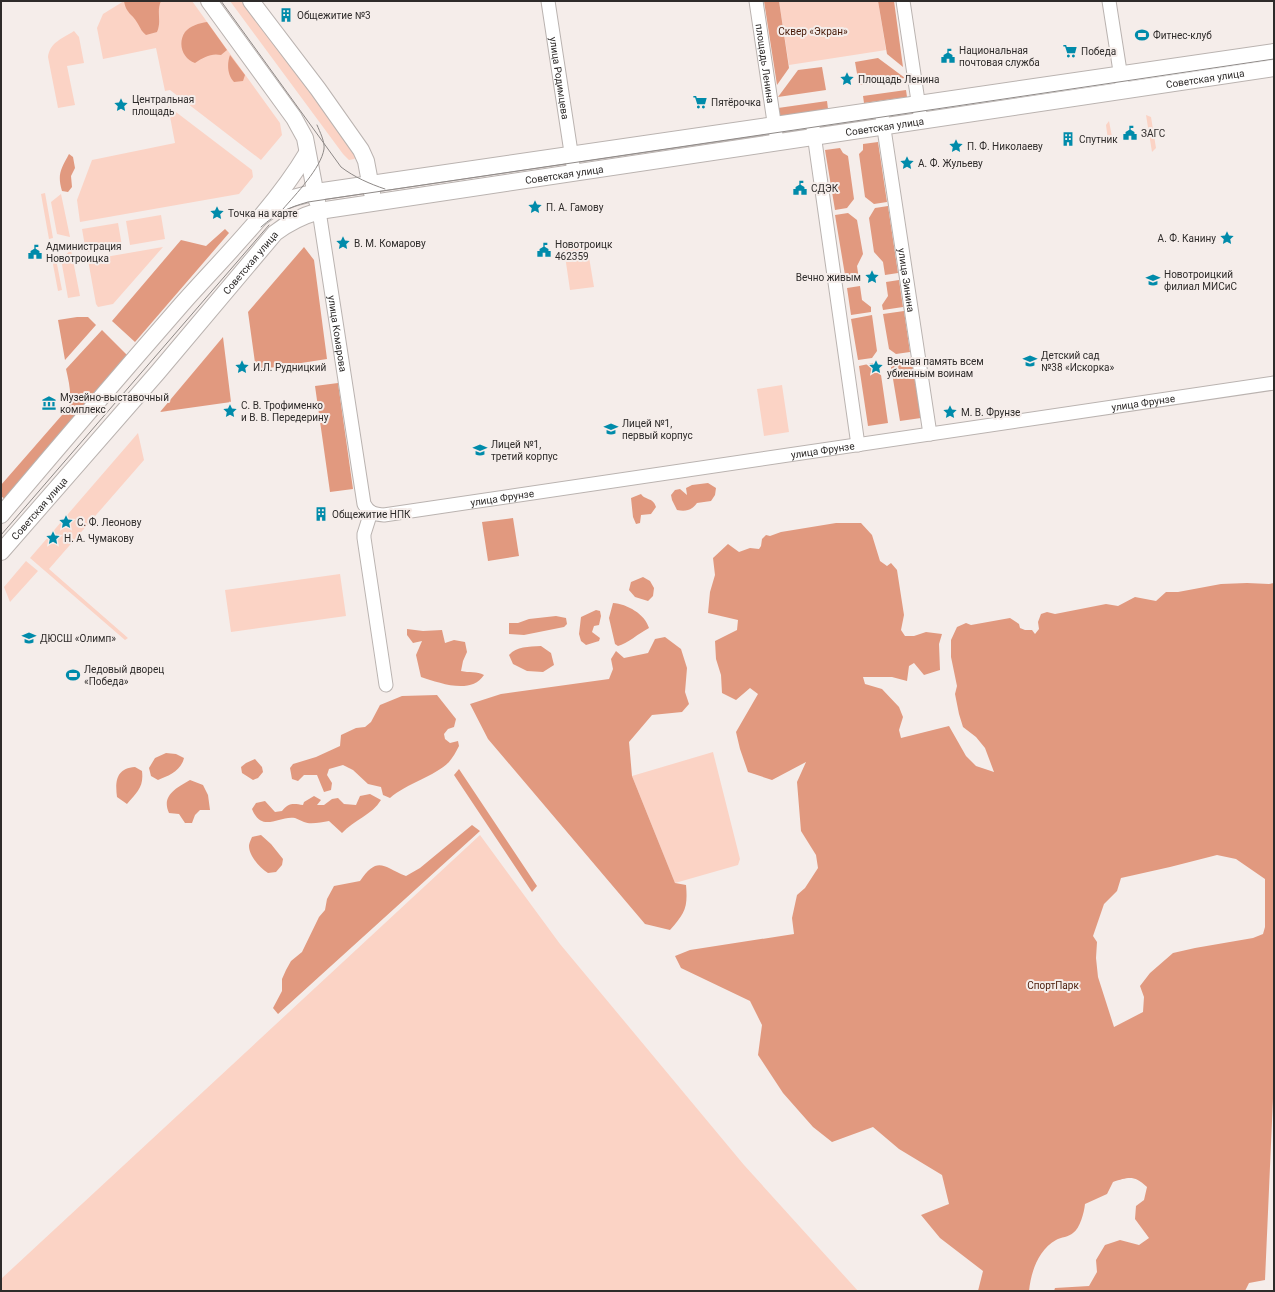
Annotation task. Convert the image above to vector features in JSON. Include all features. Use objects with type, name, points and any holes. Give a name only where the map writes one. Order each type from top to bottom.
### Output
[{"type":"main road","name":"улица Комарова","points":[[209,1],[294,118],[306,145],[319,211]]},
{"type":"main road","points":[[252,1],[318,89],[361,150],[366,161],[373,203]]},
{"type":"main road","name":"Советская улица","points":[[257,220],[280,203],[316,192],[1274,52]]},
{"type":"main road","name":"Советская улица","points":[[1,552],[158,372],[275,233],[288,223],[303,216],[319,211],[574,172],[1274,68]]},
{"type":"main road","name":"Советская улица","points":[[1,515],[138,354],[257,220],[294,175],[306,145]]},
{"type":"street","name":"улица Родимцева","points":[[548,1],[574,172]]},
{"type":"street","name":"площадь Ленина","points":[[756,1],[777,142]]},
{"type":"street","points":[[903,1],[921,121]]},
{"type":"street","points":[[1109,1],[1123,90]]},
{"type":"street","name":"улица Зинина","points":[[882,109],[930,434]]},
{"type":"street","points":[[812,119],[858,445]]},
{"type":"street","name":"улица Комарова","points":[[319,211],[364,504],[367,511],[371,512]]},
{"type":"street","name":"улица Фрунзе","points":[[371,512],[384,515],[1274,383]]},
{"type":"street","points":[[371,512],[364,538],[386,685]]},
{"type":"green space","points":[[124,1],[192,1],[280,123],[282,135],[261,160],[170,90],[165,91],[156,48],[103,59],[97,28],[103,14]]},
{"type":"green space","points":[[124,1],[161,1],[157,32],[146,35],[144,34],[128,11]]},
{"type":"green space","points":[[230,1],[247,1],[358,156],[349,160],[343,154]]},
{"type":"green space","points":[[764,1],[779,1],[789,68],[777,85]]},
{"type":"green space","name":"Сквер «Экран»","points":[[779,1],[878,1],[886,50],[789,65]]},
{"type":"green space","points":[[878,1],[894,1],[903,67],[887,54]]},
{"type":"green space","points":[[207,22],[227,50],[221,55],[208,56],[195,63],[184,55],[181,46],[183,37],[185,32],[192,26]]},
{"type":"green space","points":[[74,31],[79,37],[84,63],[67,66],[75,105],[58,108],[48,57],[49,52],[54,44]]},
{"type":"green space","points":[[230,55],[245,75],[243,81],[234,82],[230,76],[228,62]]},
{"type":"green space","points":[[878,58],[905,78],[859,85],[855,62]]},
{"type":"green space","points":[[822,67],[826,90],[778,97],[798,70]]},
{"type":"green space","points":[[906,90],[907,97],[864,103],[863,96]]},
{"type":"green space","points":[[827,101],[828,109],[779,116],[778,108]]},
{"type":"green space","points":[[168,106],[252,170],[253,177],[239,194],[80,222],[77,200],[92,160],[175,143]]},
{"type":"green space","points":[[1146,115],[1151,117],[1156,148],[1152,152]]},
{"type":"green space","points":[[1109,121],[1113,142],[1108,140],[1106,125]]},
{"type":"green space","points":[[878,142],[887,202],[874,204],[865,197],[859,154],[863,150],[863,144]]},
{"type":"green space","points":[[840,148],[843,153],[848,156],[854,199],[847,208],[835,210],[825,150]]},
{"type":"green space","points":[[69,154],[73,157],[75,168],[71,176],[72,187],[68,192],[62,191],[60,176]]},
{"type":"green space","points":[[45,193],[53,238],[49,239],[41,194]]},
{"type":"green space","points":[[61,194],[70,237],[57,234],[51,202]]},
{"type":"green space","points":[[888,206],[898,273],[885,275],[883,262],[874,252],[869,218],[875,208]]},
{"type":"green space","points":[[848,213],[857,220],[863,254],[857,266],[859,279],[846,281],[835,215]]},
{"type":"green space","points":[[161,215],[165,239],[130,245],[126,221]]},
{"type":"green space","points":[[118,223],[122,246],[86,252],[82,229]]},
{"type":"green space","points":[[225,229],[229,233],[135,342],[112,321],[181,240],[206,246]]},
{"type":"green space","points":[[587,245],[594,287],[570,290],[564,249]]},
{"type":"green space","points":[[163,247],[113,304],[98,307],[96,304],[88,260]]},
{"type":"green space","points":[[304,247],[314,260],[327,359],[256,370],[248,312]]},
{"type":"green space","points":[[71,250],[80,296],[68,298],[61,259]]},
{"type":"green space","points":[[52,259],[56,259],[62,290],[58,291]]},
{"type":"green space","points":[[899,280],[903,307],[883,310],[882,305],[888,296],[886,282]]},
{"type":"green space","points":[[860,286],[862,300],[871,307],[871,312],[851,315],[847,288]]},
{"type":"green space","points":[[904,311],[910,352],[896,354],[889,349],[883,314]]},
{"type":"green space","points":[[872,315],[877,351],[872,358],[858,360],[851,319]]},
{"type":"green space","points":[[88,317],[96,325],[65,360],[58,320]]},
{"type":"green space","points":[[102,330],[128,356],[7,501],[1,496],[1,485],[69,407],[70,393],[66,369]]},
{"type":"green space","points":[[223,337],[231,402],[160,412]]},
{"type":"green space","points":[[911,357],[921,418],[900,421],[891,367],[896,360]]},
{"type":"green space","points":[[873,363],[875,368],[880,368],[888,423],[868,426],[859,366]]},
{"type":"green space","points":[[338,383],[353,489],[330,492],[315,386]]},
{"type":"green space","points":[[782,385],[789,432],[764,436],[757,389]]},
{"type":"green space","points":[[138,433],[144,460],[49,569],[128,638],[125,640],[30,558]]},
{"type":"green space","points":[[708,483],[716,488],[715,495],[711,501],[697,503],[688,510],[677,510],[671,495],[675,490],[680,489],[687,495],[686,488],[692,485]]},
{"type":"green space","points":[[641,494],[645,498],[651,500],[656,507],[651,514],[641,515],[640,523],[636,524],[633,517],[631,498]]},
{"type":"green space","points":[[513,518],[519,556],[488,561],[482,522]]},
{"type":"green space","name":"СпортПарк","points":[[836,523],[861,523],[872,535],[880,561],[887,566],[891,563],[897,570],[904,615],[901,630],[905,636],[914,636],[926,632],[942,634],[939,644],[940,670],[924,675],[914,663],[909,666],[907,681],[892,677],[863,677],[865,684],[882,689],[899,707],[903,717],[899,730],[901,738],[949,726],[966,756],[976,766],[994,772],[985,748],[976,737],[963,727],[959,714],[955,694],[957,686],[951,657],[951,640],[957,627],[966,623],[971,625],[1010,618],[1019,624],[1020,628],[1032,630],[1035,634],[1039,629],[1038,622],[1041,614],[1047,612],[1055,614],[1106,604],[1118,606],[1135,597],[1156,601],[1166,592],[1178,592],[1221,584],[1274,583],[1274,1076],[1265,1280],[1249,1283],[1245,1291],[1054,1291],[1055,1288],[1089,1286],[1097,1272],[1096,1260],[1105,1245],[1120,1240],[1139,1245],[1149,1238],[1135,1219],[1136,1206],[1144,1200],[1147,1187],[1138,1180],[1127,1178],[1113,1182],[1107,1194],[1085,1204],[1084,1212],[1078,1228],[1071,1234],[1056,1240],[1044,1250],[1036,1262],[1029,1291],[978,1291],[983,1271],[940,1238],[921,1215],[949,1204],[942,1175],[899,1149],[873,1127],[832,1142],[813,1127],[783,1093],[758,1055],[762,1025],[750,1001],[681,968],[675,956],[690,950],[794,934],[792,918],[797,895],[805,888],[818,868],[816,855],[801,831],[797,782],[806,762],[772,780],[748,772],[736,732],[758,694],[750,688],[736,700],[722,693],[721,675],[716,659],[715,641],[737,630],[738,620],[708,613],[710,592],[715,575],[713,558],[728,544],[739,552],[750,548],[759,549],[762,539],[766,535],[770,536],[781,532]],"holes":[[[1217,855],[1236,859],[1265,879],[1265,927],[1263,934],[1253,938],[1173,953],[1150,973],[1140,986],[1144,997],[1143,1012],[1114,1027],[1098,977],[1096,958],[1097,942],[1093,936],[1104,904],[1117,891],[1121,878]]]},
{"type":"green space","points":[[26,561],[38,571],[10,602],[4,587]]},
{"type":"green space","points":[[340,574],[346,616],[231,632],[225,590]]},
{"type":"green space","points":[[643,577],[650,581],[654,588],[653,596],[648,601],[635,597],[629,590],[631,582]]},
{"type":"green space","points":[[613,603],[624,605],[640,614],[644,618],[649,628],[622,645],[618,646],[615,644],[609,618]]},
{"type":"green space","points":[[596,610],[600,611],[601,616],[599,625],[594,626],[592,632],[600,638],[599,641],[586,645],[581,641],[579,634],[581,617]]},
{"type":"green space","points":[[556,616],[566,618],[567,624],[564,627],[524,635],[509,634],[509,623],[518,623],[529,619]]},
{"type":"green space","points":[[407,629],[423,631],[442,630],[445,643],[454,640],[465,642],[467,652],[461,671],[484,675],[471,685],[463,686],[455,686],[421,677],[416,655],[422,641],[413,643],[407,635]]},
{"type":"green space","points":[[665,637],[681,649],[687,668],[685,692],[689,704],[682,712],[652,715],[629,742],[632,776],[675,883],[686,885],[686,905],[679,919],[670,930],[645,924],[488,739],[470,704],[501,694],[609,679],[613,669],[611,659],[616,651],[624,658],[648,653],[655,639]]},
{"type":"green space","points":[[541,646],[551,653],[554,665],[543,672],[527,671],[513,664],[509,655],[512,652],[523,648]]},
{"type":"green space","points":[[437,695],[456,719],[454,727],[448,729],[444,734],[445,739],[450,743],[458,741],[459,746],[449,762],[436,772],[404,788],[390,798],[383,795],[381,787],[368,784],[353,770],[343,765],[329,769],[327,775],[332,783],[331,790],[324,792],[317,775],[304,775],[298,781],[292,779],[290,768],[293,764],[316,757],[340,746],[341,735],[356,728],[365,727],[371,722],[380,705],[402,696]]},
{"type":"green space","points":[[713,752],[740,859],[738,865],[675,883],[632,776]]},
{"type":"green space","points":[[166,753],[176,754],[184,758],[177,770],[158,780],[151,776],[149,768],[155,758]]},
{"type":"green space","points":[[255,759],[262,767],[263,772],[258,778],[253,780],[242,773],[241,767]]},
{"type":"green space","points":[[135,767],[142,771],[142,781],[137,793],[127,804],[117,797],[117,781],[120,773],[129,768]]},
{"type":"green space","points":[[459,769],[537,886],[532,892],[454,775]]},
{"type":"green space","points":[[190,780],[203,785],[208,795],[210,810],[200,810],[195,815],[192,823],[185,823],[179,814],[169,813],[167,802],[168,797],[175,789]]},
{"type":"green space","points":[[370,794],[381,800],[373,810],[352,824],[342,833],[329,821],[310,823],[295,818],[289,818],[271,822],[261,821],[252,809],[256,803],[265,801],[275,812],[282,811],[286,806],[291,804],[303,805],[304,802],[314,796],[321,800],[317,805],[324,805],[332,799],[338,798],[344,804],[356,805],[360,796]]},
{"type":"green space","points":[[472,825],[480,831],[278,1014],[273,1008],[282,991],[282,979],[291,961],[302,952],[319,917],[325,910],[327,899],[334,886],[360,881],[372,868],[381,865],[406,876],[420,868]]},
{"type":"green space","points":[[261,835],[271,844],[283,859],[282,865],[276,872],[268,873],[265,871],[258,865],[249,850],[252,837]]},
{"type":"green space","points":[[480,835],[560,944],[744,1165],[858,1291],[1,1291],[1,1279]]},
{"type":"tram line","points":[[221,1],[341,167],[362,180],[385,189]]},
{"type":"tram line","points":[[261,227],[272,218],[294,206],[308,202],[1274,59]]},
{"type":"tram line","points":[[283,209],[313,172],[322,156],[324,143],[317,125]]},
{"type":"tram line","points":[[1,535],[269,225]]},
{"type":"place","name":"Общежитие №3","points":[[286,15]]},
{"type":"place","name":"Фитнес-клуб","points":[[1142,35]]},
{"type":"place","name":"Победа","points":[[1070,51]]},
{"type":"place","name":"Национальная почтовая служба","points":[[948,56]]},
{"type":"place","name":"Площадь Ленина","points":[[847,79]]},
{"type":"place","name":"Пятёрочка","points":[[700,102]]},
{"type":"place","name":"Центральная площадь","points":[[121,105]]},
{"type":"place","name":"ЗАГС","points":[[1130,133]]},
{"type":"place","name":"Спутник","points":[[1068,139]]},
{"type":"place","name":"П. Ф. Николаеву","points":[[956,146]]},
{"type":"place","name":"А. Ф. Жульеву","points":[[907,163]]},
{"type":"place","name":"СДЭК","points":[[800,188]]},
{"type":"place","name":"П. А. Гамову","points":[[535,207]]},
{"type":"place","name":"Точка на карте","points":[[217,213]]},
{"type":"place","name":"А. Ф. Канину","points":[[1227,238]]},
{"type":"place","name":"В. М. Комарову","points":[[343,243]]},
{"type":"place","name":"Новотроицк 462359","points":[[544,250]]},
{"type":"place","name":"Администрация Новотроицка","points":[[35,252]]},
{"type":"place","name":"Вечно живым","points":[[872,277]]},
{"type":"place","name":"Новотроицкий филиал МИСиС","points":[[1153,280]]},
{"type":"place","name":"Детский сад №38 «Искорка»","points":[[1030,361]]},
{"type":"place","name":"И.Л. Рудницкий","points":[[242,367]]},
{"type":"place","name":"Вечная память всем убиенным воинам","points":[[876,367]]},
{"type":"place","name":"Музейно-выставочный комплекс","points":[[49,403]]},
{"type":"place","name":"С. В. Трофименко и В. В. Передерину","points":[[230,411]]},
{"type":"place","name":"М. В. Фрунзе","points":[[950,412]]},
{"type":"place","name":"Лицей №1, первый корпус","points":[[611,429]]},
{"type":"place","name":"Лицей №1, третий корпус","points":[[480,450]]},
{"type":"place","name":"Общежитие НПК","points":[[321,514]]},
{"type":"place","name":"С. Ф. Леонову","points":[[66,522]]},
{"type":"place","name":"Н. А. Чумакову","points":[[53,538]]},
{"type":"place","name":"ДЮСШ «Олимп»","points":[[29,638]]},
{"type":"place","name":"Ледовый дворец «Победа»","points":[[73,675]]}]
